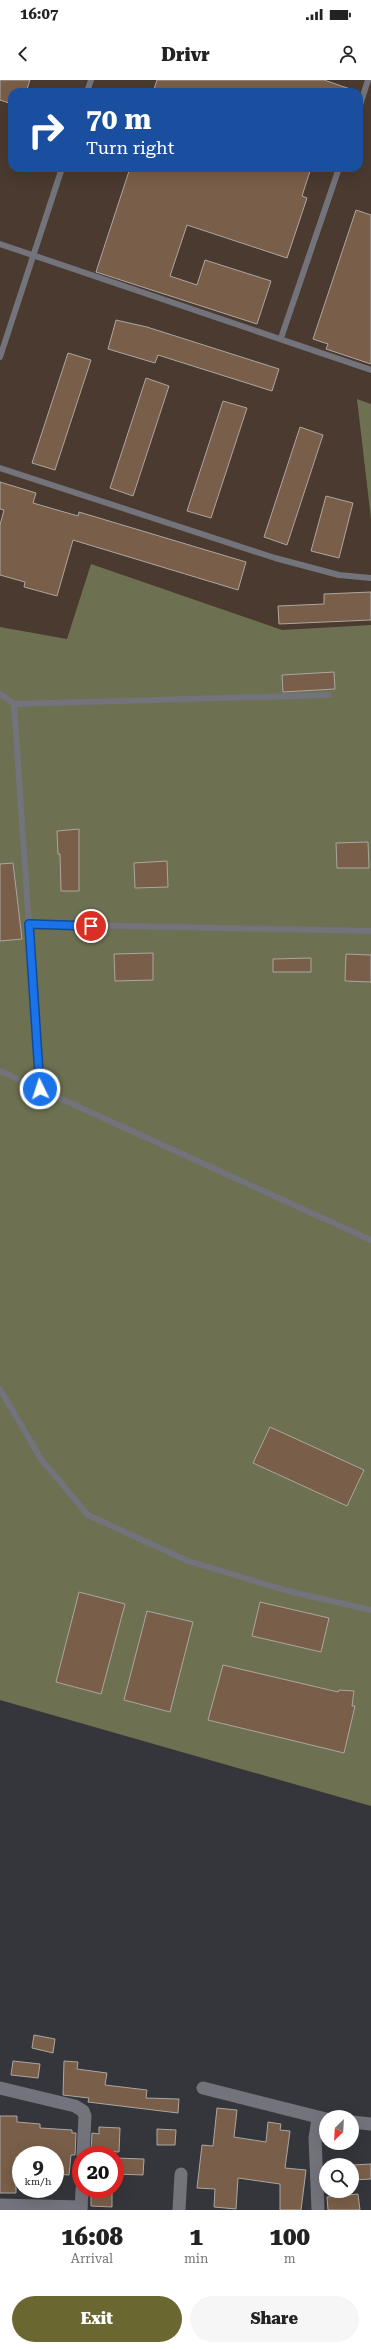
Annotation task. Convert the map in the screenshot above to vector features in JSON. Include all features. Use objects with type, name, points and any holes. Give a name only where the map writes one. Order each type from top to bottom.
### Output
[{"type":"street","points":[[0,2088],[75,2106],[83,2110],[85,2116],[83,2146]]},
{"type":"street","points":[[203,2088],[319,2118]]},
{"type":"street","points":[[359,2123],[371,2124]]},
{"type":"street","points":[[318,2210],[315,2138],[319,2127]]},
{"type":"street","points":[[179,2210],[181,2174]]},
{"type":"street","points":[[0,2205],[81,2209],[82,2198]]},
{"type":"lane","points":[[363,96],[368,80]]},
{"type":"lane","points":[[0,357],[61,172]]},
{"type":"lane","points":[[281,338],[338,172]]},
{"type":"lane","points":[[0,244],[34,254],[371,370]]},
{"type":"lane","points":[[0,468],[275,558],[339,575],[371,578]]},
{"type":"lane","points":[[0,694],[14,704],[329,695]]},
{"type":"lane","points":[[14,704],[40,1089]]},
{"type":"lane","points":[[29,924],[371,931]]},
{"type":"lane","points":[[0,1071],[371,1240]]},
{"type":"lane","points":[[0,1389],[41,1458],[88,1515],[188,1561],[288,1591],[371,1610]]},
{"type":"shaded area","points":[[0,80],[371,80],[371,1806],[0,1700]]},
{"type":"green space","points":[[357,399],[371,404],[371,519]]},
{"type":"green space","points":[[91,564],[282,630],[371,625],[371,1806],[0,1700],[0,627],[67,639]]},
{"type":"building","points":[[0,80],[30,80],[27,88],[8,88],[8,103],[0,100]]},
{"type":"building","points":[[157,80],[324,80],[347,88],[154,88]]},
{"type":"building","points":[[129,172],[310,172],[302,196],[307,198],[287,258],[187,225],[170,276],[197,285],[205,260],[271,281],[257,324],[96,272]]},
{"type":"building","points":[[356,210],[371,215],[371,364],[326,349],[328,344],[313,339]]},
{"type":"building","points":[[116,320],[147,327],[279,369],[272,391],[158,355],[155,363],[108,349]]},
{"type":"building","points":[[68,353],[91,360],[55,470],[32,463]]},
{"type":"building","points":[[146,378],[169,386],[133,496],[110,488]]},
{"type":"building","points":[[223,401],[247,408],[211,518],[187,511]]},
{"type":"building","points":[[300,427],[323,435],[287,545],[264,537]]},
{"type":"building","points":[[0,482],[36,493],[33,503],[78,516],[79,512],[246,562],[238,590],[73,540],[57,596],[24,587],[25,582],[0,575],[0,525],[4,510],[0,509]]},
{"type":"building","points":[[326,496],[353,503],[339,558],[311,551]]},
{"type":"building","points":[[371,592],[371,620],[279,624],[278,606],[324,604],[324,594]]},
{"type":"building","points":[[334,672],[335,689],[283,692],[282,675]]},
{"type":"building","points":[[79,829],[79,891],[61,891],[60,854],[58,854],[57,831]]},
{"type":"building","points":[[368,842],[369,868],[337,868],[336,843]]},
{"type":"building","points":[[167,861],[168,887],[135,888],[134,863]]},
{"type":"building","points":[[13,863],[22,939],[0,941],[0,864]]},
{"type":"building","points":[[153,953],[153,980],[115,981],[114,954]]},
{"type":"building","points":[[346,954],[371,955],[371,982],[345,981]]},
{"type":"building","points":[[311,958],[311,972],[273,972],[273,959]]},
{"type":"building","points":[[270,1427],[364,1470],[347,1506],[253,1463]]},
{"type":"building","points":[[79,1592],[125,1604],[101,1694],[56,1682]]},
{"type":"building","points":[[260,1602],[329,1618],[321,1652],[252,1636]]},
{"type":"building","points":[[147,1611],[193,1622],[170,1712],[124,1700]]},
{"type":"building","points":[[223,1665],[338,1692],[339,1690],[354,1691],[352,1706],[355,1706],[344,1753],[208,1720]]},
{"type":"building","points":[[34,2035],[55,2039],[53,2053],[32,2048]]},
{"type":"building","points":[[13,2061],[40,2064],[38,2078],[11,2075]]},
{"type":"building","points":[[64,2061],[78,2062],[77,2069],[107,2073],[105,2085],[147,2090],[146,2098],[179,2099],[178,2113],[88,2102],[89,2098],[63,2095]]},
{"type":"building","points":[[217,2108],[237,2110],[234,2137],[266,2142],[268,2122],[281,2124],[280,2130],[290,2131],[285,2168],[306,2170],[301,2210],[280,2210],[280,2184],[238,2178],[236,2209],[214,2207],[215,2189],[197,2188],[202,2145],[213,2146]]},
{"type":"building","points":[[0,2116],[17,2116],[17,2122],[40,2124],[40,2128],[72,2130],[72,2133],[76,2133],[75,2146],[72,2146],[69,2175],[64,2175],[64,2146],[12,2146],[12,2193],[0,2193]]},
{"type":"building","points":[[99,2127],[120,2128],[119,2146],[91,2146],[92,2133],[99,2134]]},
{"type":"building","points":[[157,2129],[176,2130],[175,2145],[157,2145]]},
{"type":"building","points":[[124,2158],[144,2159],[143,2175],[124,2174]]},
{"type":"building","points":[[371,2164],[371,2179],[359,2180],[359,2165]]},
{"type":"building","points":[[91,2198],[112,2198],[112,2207],[91,2206]]},
{"type":"building","points":[[327,2198],[358,2198],[360,2210],[328,2210]]},
{"type":"route","points":[[40,1089],[29,924],[91,926]]}]
